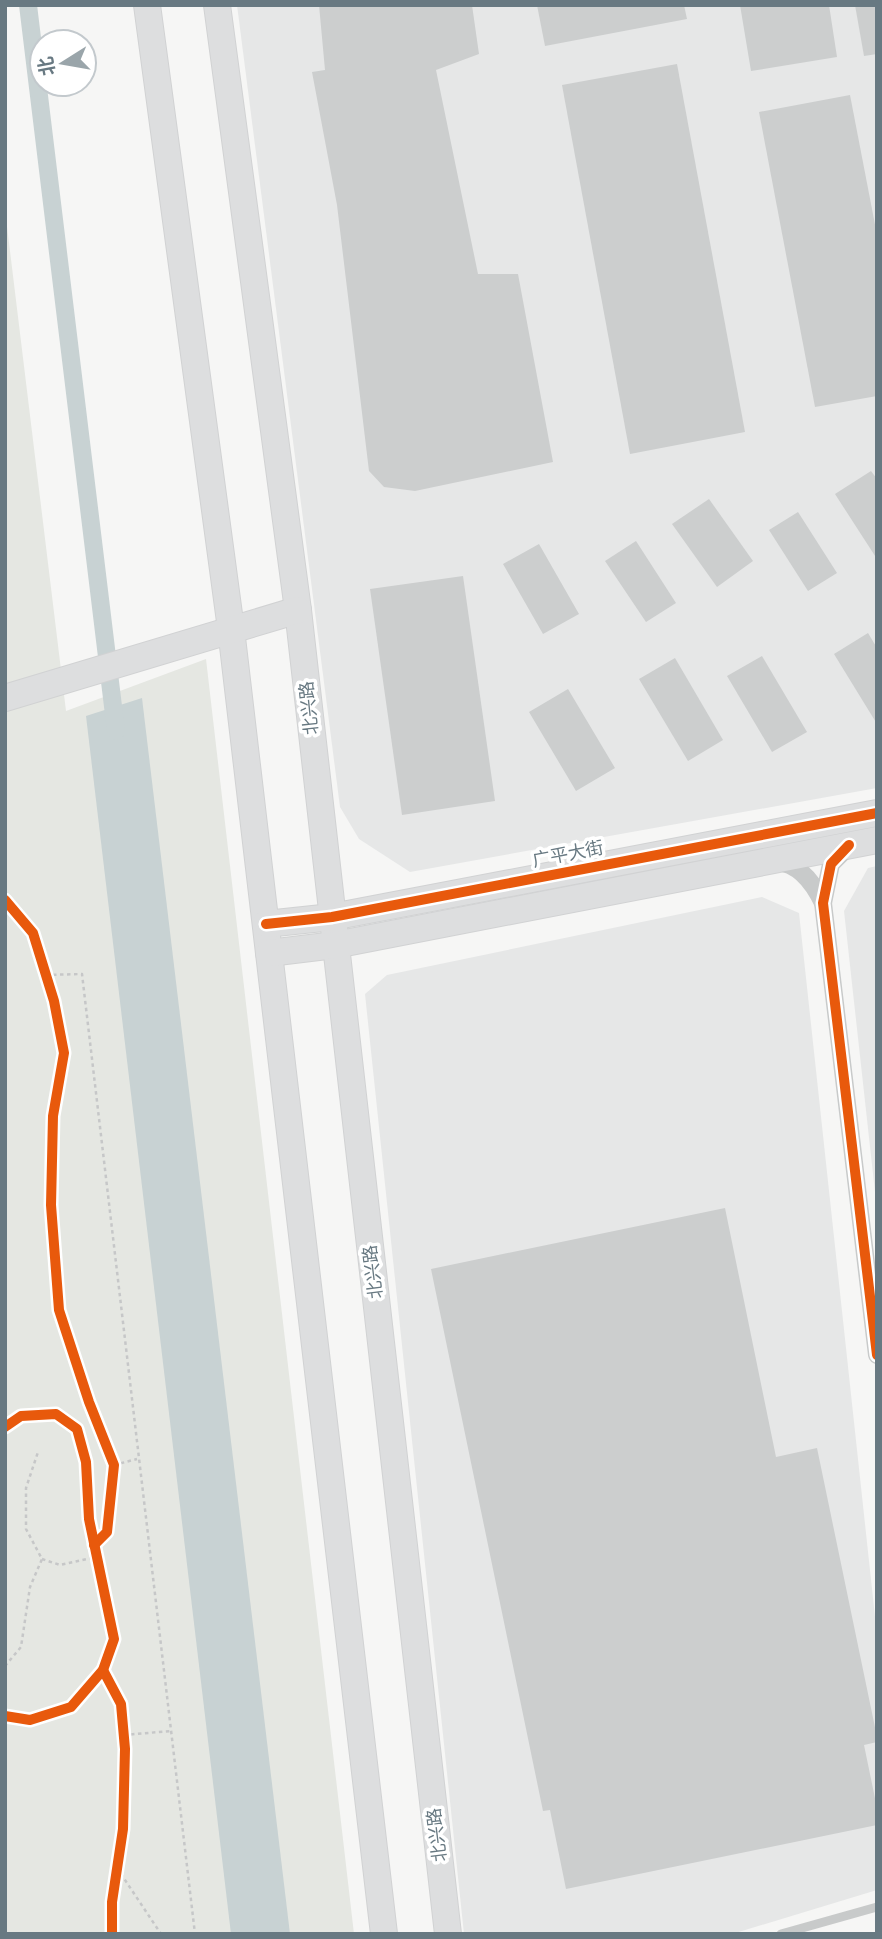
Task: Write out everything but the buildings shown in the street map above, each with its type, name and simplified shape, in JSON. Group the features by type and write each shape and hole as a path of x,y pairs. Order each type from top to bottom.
{"main road":[{"path":"147,5 231,629 384,1934"},
{"name":"北兴路","path":"217,5 298,610 448,1934"},
{"path":"5,698 298,610"},
{"name":"广平大街","path":"266,924 332,917 877,813"},
{"path":"270,953 335,945 877,840"}],"street":[{"path":"822,903 831,864 849,845"},
{"path":"768,861 783,862 800,872 814,884 822,903 877,1355"}],"lane":[{"path":"781,1934 877,1907"}],"path":[{"path":"45,974 82,974 195,1934"},
{"path":"38,1452 26,1488 26,1529 42,1559 60,1565 95,1551 98,1570"},
{"path":"113,1477 112,1460 138,1459"},
{"path":"5,1666 21,1647 30,1587 42,1559"},
{"path":"125,1749 123,1730 171,1731"},
{"path":"114,1891 119,1855"},
{"path":"117,1868 161,1934"}],"shaded area":[{"path":"237,5 877,5 877,788 410,872 359,839 340,807"},
{"path":"5,210 66,711 206,659 354,1934 5,1934"},
{"path":"142,698 290,1934 231,1934 86,716"},
{"path":"877,866 877,1210 844,911 868,868"},
{"path":"762,897 799,913 877,1635 877,1890 732,1934 464,1934 365,994 387,975"}],"waterway":[{"path":"28,5 116,731"}],"cycle path":[{"path":"266,924 332,917 877,813"},
{"path":"849,845 831,864 823,903 877,1355"},
{"path":"5,900 33,933 54,1001 64,1053 53,1116 51,1205 59,1310 89,1402 114,1465 107,1532 94,1545"},
{"path":"5,1427 21,1416 56,1414 77,1429 86,1462 89,1519 114,1639 103,1670 71,1707 30,1720 5,1716"},
{"path":"103,1670 121,1704 125,1749 123,1829 112,1902 112,1934"}]}
